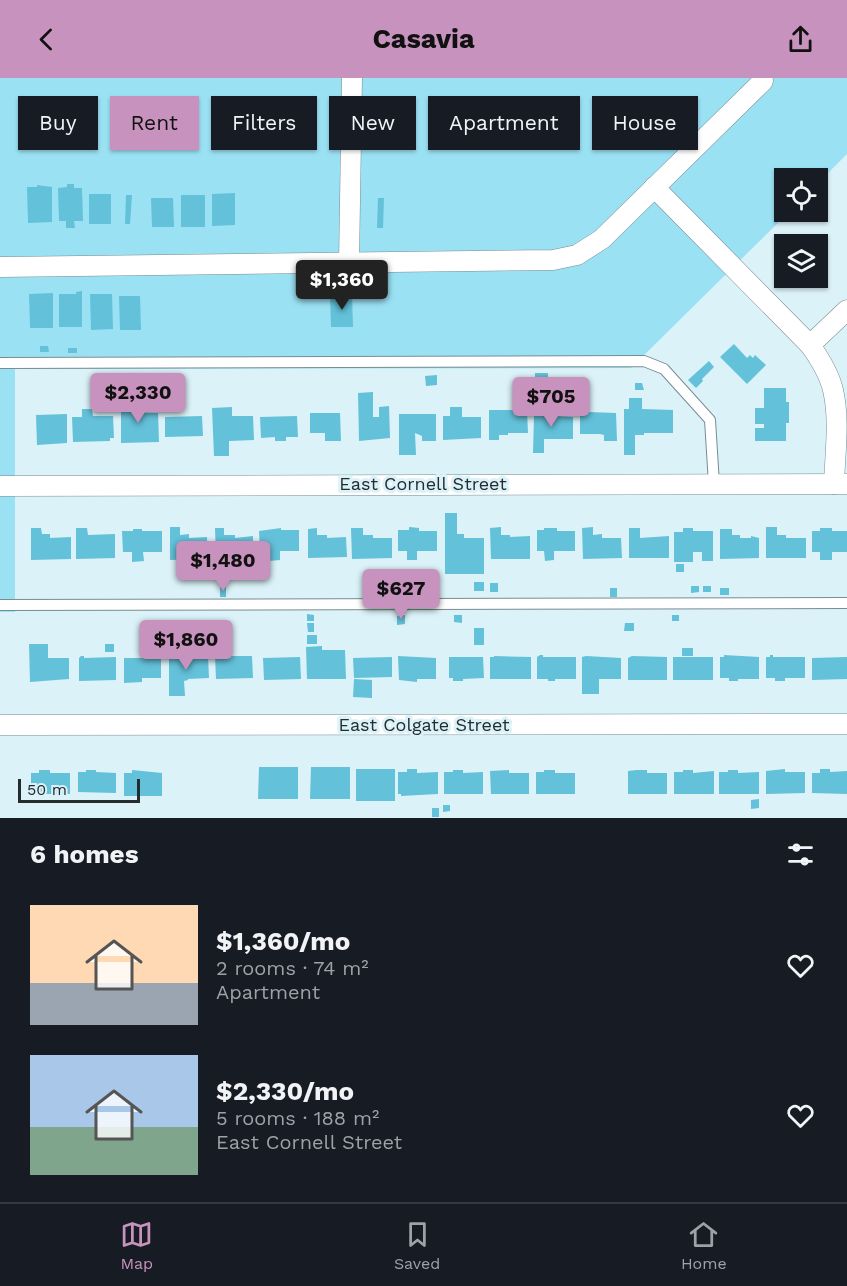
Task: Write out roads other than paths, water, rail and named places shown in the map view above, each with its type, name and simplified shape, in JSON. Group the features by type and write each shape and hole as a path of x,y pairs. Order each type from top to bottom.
{"street":[{"path":"349,263 352,78"},
{"path":"0,267 553,260 577,255 602,239 763,81"},
{"path":"654,187 810,345 823,363 833,390 841,484"},
{"path":"810,345 847,310"},
{"name":"East Cornell Street","path":"0,486 841,484"},
{"name":"East Colgate Street","path":"0,725 847,724"}],"lane":[{"path":"0,363 644,361 664,369 710,420 714,484"},
{"path":"0,605 847,603"}]}
